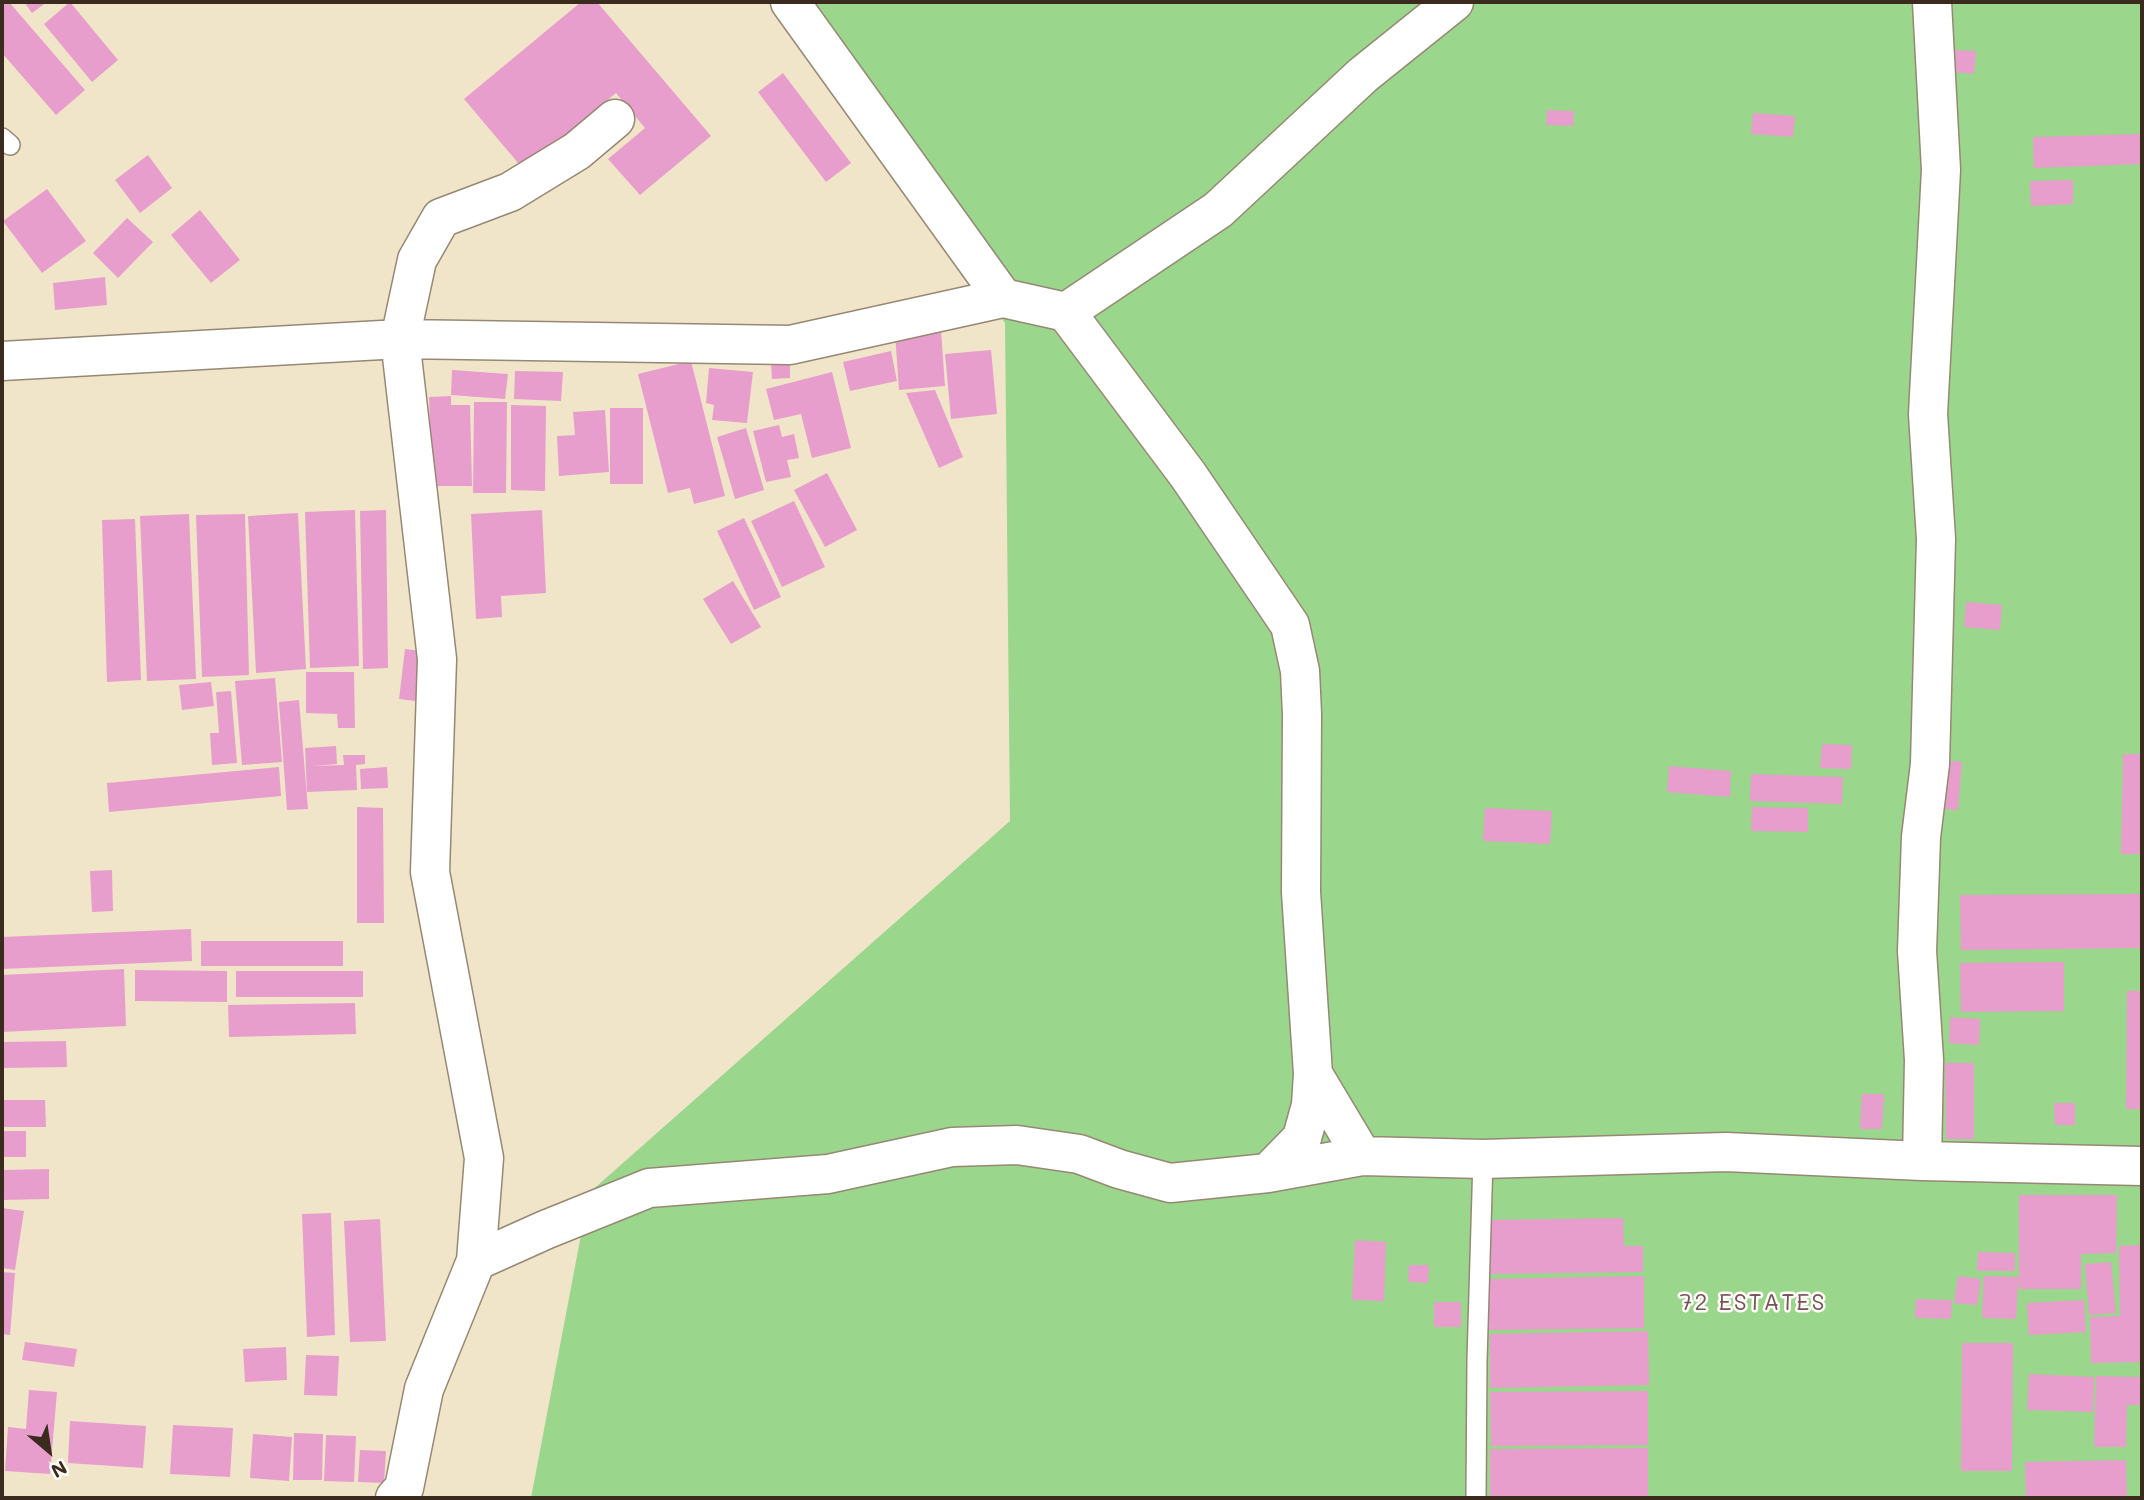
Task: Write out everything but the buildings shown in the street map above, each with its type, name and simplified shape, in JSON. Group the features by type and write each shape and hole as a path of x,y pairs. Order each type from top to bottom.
{"street":[{"path":"790,2 1003,298"},
{"path":"1066,312 1219,210 1363,75 1454,2"},
{"path":"1922,1161 1924,1060 1917,951 1921,837 1930,764 1937,539 1928,414 1941,170 1932,2"},
{"path":"394,1498 404,1488 424,1389 476,1261 484,1158 430,872 437,659 400,339 417,260 441,218 510,192 577,151 615,119"},
{"path":"2,361 400,339 790,345 1003,298 1066,312 1188,475 1290,625 1300,671 1302,703 1301,892 1313,1074 1311,1105 1302,1138 1268,1172"},
{"path":"1313,1074 1363,1156"},
{"path":"476,1261 649,1188 828,1174 952,1147 1017,1146 1079,1154 1119,1169 1170,1183 1268,1172 1363,1156 1483,1159 1726,1152 1922,1161 2142,1166"}],"lane":[{"path":"1476,1498 1483,1159"}],"green space":[{"path":"792,2 2142,2 2142,1498 531,1498 589,1193 1010,821 1005,323"}],"district":[{"name":"72 ESTATES","path":"1753,1303"}]}
